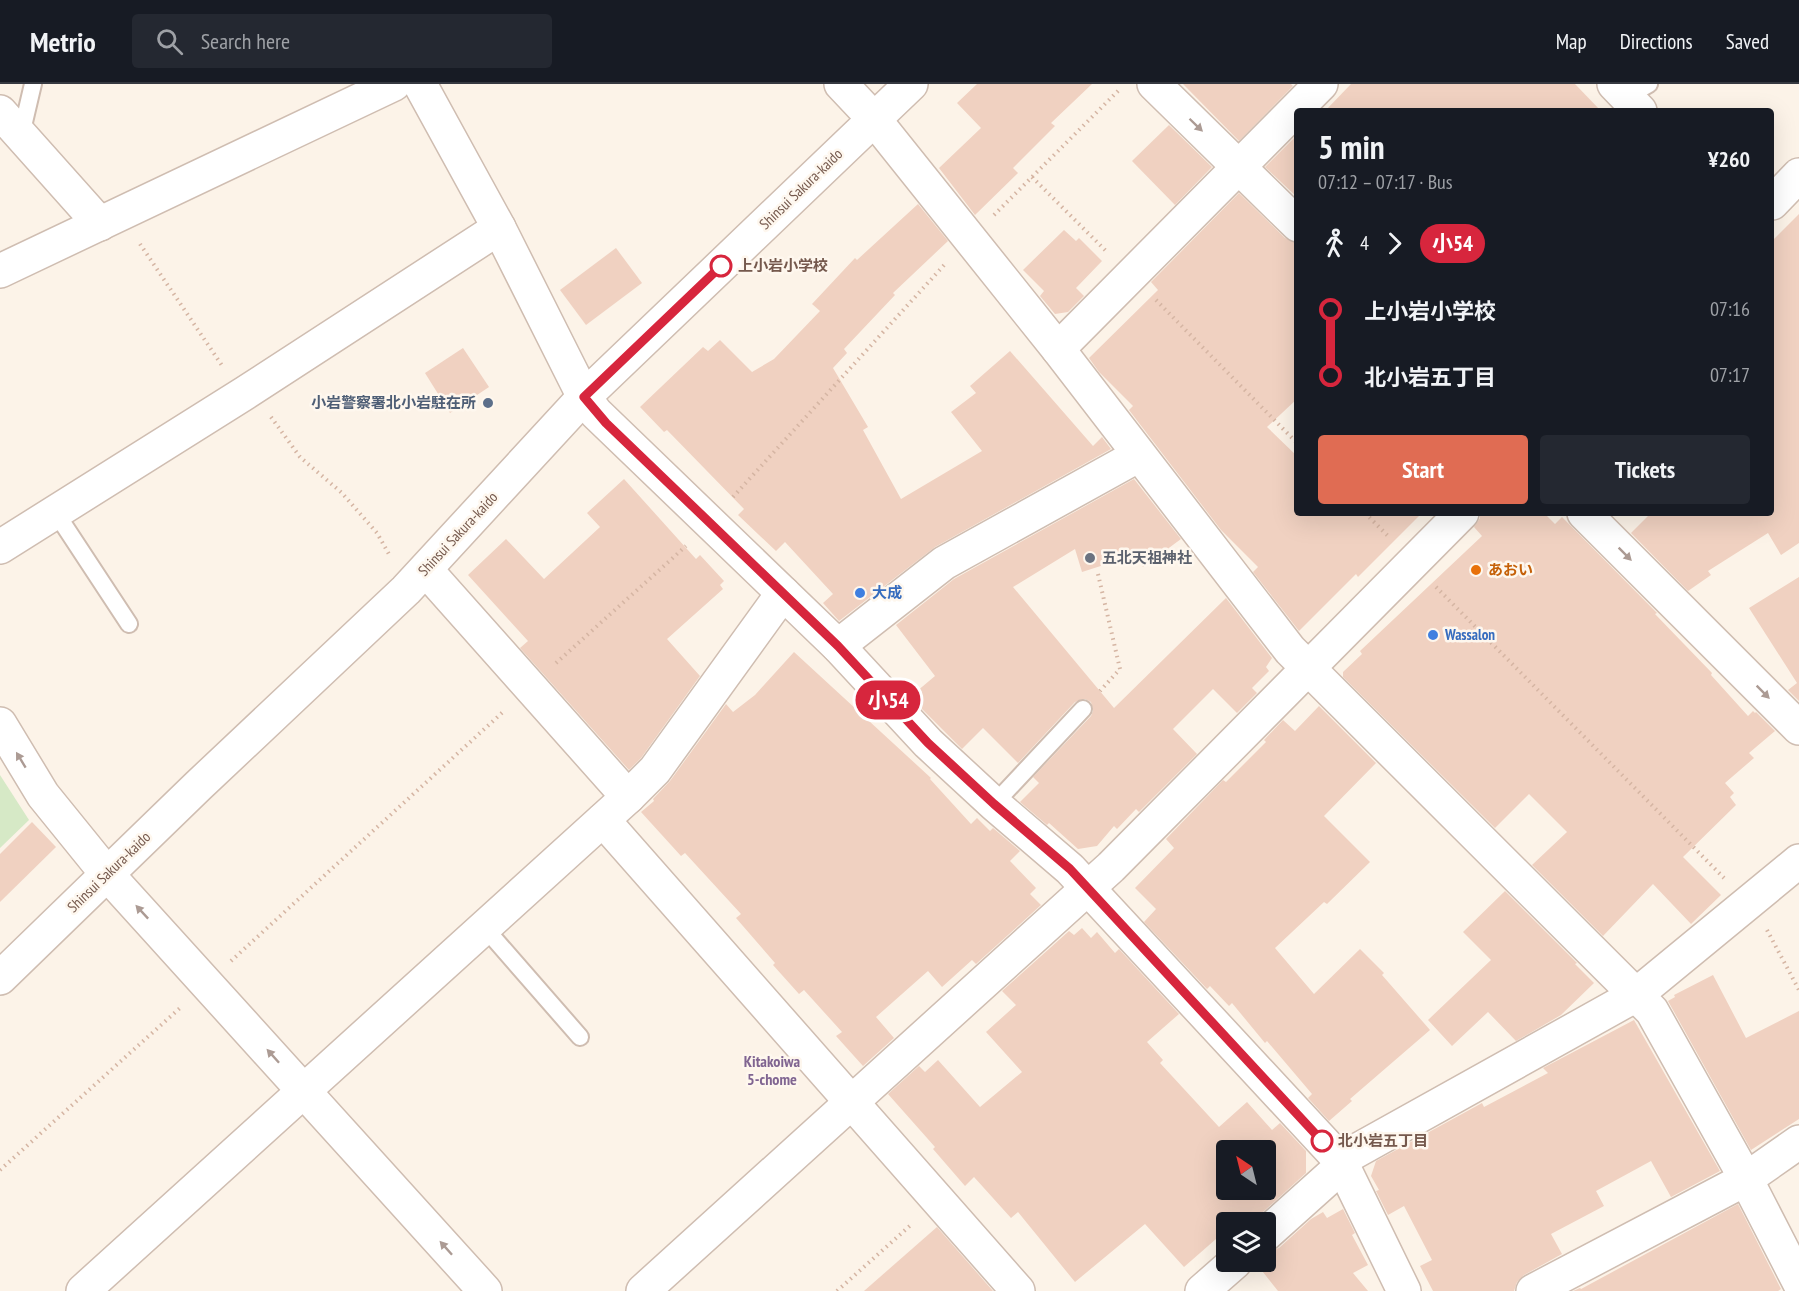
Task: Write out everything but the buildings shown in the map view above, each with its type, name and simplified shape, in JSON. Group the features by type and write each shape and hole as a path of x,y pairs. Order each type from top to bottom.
{"street":[{"path":"0,271 394,84"},
{"path":"420,84 499,228 584,397 606,423 838,646 928,743 994,804 1070,869 1341,1163 1404,1291"},
{"path":"841,84 874,119 1058,350 1290,650 1652,1011 1746,1179 1799,1282"},
{"name":"Shinsui Sakura-kaido","path":"0,978 426,570 584,397 911,84"},
{"path":"1154,84 1294,221"},
{"path":"1298,108 1321,84"},
{"path":"0,112 100,224"},
{"path":"1058,350 1294,112"},
{"path":"1774,201 1799,175"},
{"path":"0,547 499,228"},
{"path":"838,646 944,563 1139,455"},
{"path":"643,1291 1111,867 1459,516"},
{"path":"1587,516 1799,728"},
{"path":"426,570 628,797"},
{"path":"83,1291 628,797 655,770 783,593"},
{"path":"0,724 43,795 107,874 485,1291"},
{"path":"603,820 1018,1291"},
{"path":"1276,1224 1341,1163 1636,995 1799,861"},
{"path":"1533,1291 1746,1179 1799,1142"},
{"path":"1202,1291 1224,1272"}],"lane":[{"path":"21,135 33,84"},
{"path":"56,513 129,624"},
{"path":"994,804 1083,710"},
{"path":"484,927 580,1037"}],"path":[{"path":"0,1170 710,522 949,259 1125,84"},
{"path":"1032,177 1294,440"},
{"path":"1368,516 1414,562 1428,580 1760,916 1799,990"},
{"path":"1083,710 1120,669 1098,574"},
{"path":"837,1291 938,1200"}],"green space":[{"path":"0,775 29,820 0,848"}],"bus line":[{"name":"小54","path":"721,266 584,397 606,423 838,646 928,743 994,804 1070,869 1322,1141"}],"place":[{"name":"上小岩小学校","path":"721,266"},
{"name":"小岩警察署北小岩駐在所","path":"488,403"},
{"name":"五北天祖神社","path":"1090,558"},
{"name":"あおい","path":"1476,570"},
{"name":"大成","path":"860,593"},
{"name":"Wassalon","path":"1433,635"},
{"name":"北小岩五丁目","path":"1322,1141"}],"district":[{"name":"Kitakoiwa 5-chome","path":"772,1070"}]}
